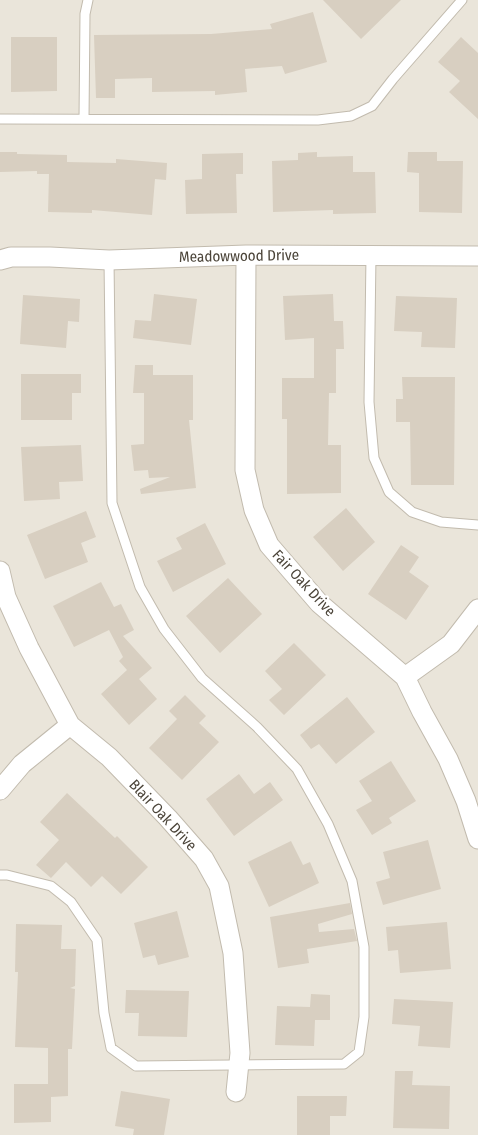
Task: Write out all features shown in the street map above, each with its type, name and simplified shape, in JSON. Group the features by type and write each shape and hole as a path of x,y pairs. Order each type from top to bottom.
{"street":[{"name":"Meadowwood Drive","path":"0,260 11,257 109,260 246,255 478,256"},
{"name":"Fair Oak Drive","path":"246,255 245,470 254,510 269,546 318,603 406,677 422,712 448,759 466,801 478,839"},
{"name":"Blair Oak Drive","path":"0,571 6,597 25,640 70,725 109,757 168,818 204,859 218,886 233,953 240,1053 236,1092"},
{"path":"406,677 451,644 478,609"},
{"path":"0,790 22,764 70,725"}],"lane":[{"path":"84,119 85,14 88,0"},
{"path":"0,119 318,120 351,116 372,106 462,0"},
{"path":"371,255 369,402 374,458 389,492 412,512 441,522 478,525"},
{"path":"0,875 51,886 71,902 97,940 104,1013 111,1048 136,1066 344,1064 359,1052 364,1017 364,947 352,881 328,824 297,769 257,727 202,678 164,629 140,586 112,503 109,260"}],"shaded area":[{"path":"0,0 478,0 478,1135 0,1135"}],"building":[{"path":"323,0 401,0 361,39"},
{"path":"313,12 327,62 285,74 282,66 245,69 247,92 215,95 215,91 152,92 152,78 115,79 115,98 96,98 94,35 211,34 272,29 270,24"},
{"path":"11,37 57,37 57,91 11,92"},
{"path":"461,37 478,53 478,119 449,92 460,81 438,62"},
{"path":"0,152 67,155 67,162 116,163 116,159 167,163 166,180 155,179 152,215 92,210 92,213 48,212 49,174 37,174 37,171 0,172"},
{"path":"317,152 317,157 353,156 353,172 375,172 376,213 333,214 333,210 273,212 272,161 298,160 298,153"},
{"path":"408,152 437,152 437,161 463,161 462,213 419,212 419,173 407,172"},
{"path":"243,153 243,174 236,174 237,213 186,214 185,180 202,179 202,154"},
{"path":"154,294 197,299 191,345 133,338 135,320 151,321"},
{"path":"333,294 334,321 343,321 344,349 336,349 336,393 329,393 328,445 341,445 341,493 287,494 287,419 282,419 282,378 314,378 314,338 285,340 283,296"},
{"path":"23,295 80,299 79,322 68,321 66,348 20,344"},
{"path":"396,296 457,298 455,348 421,347 422,332 394,331"},
{"path":"135,365 153,365 153,375 193,375 193,420 189,420 196,488 141,494 140,489 170,477 149,478 148,470 134,471 131,445 144,444 144,393 133,393"},
{"path":"21,374 81,374 81,393 72,393 72,420 21,420"},
{"path":"402,377 455,377 454,485 411,485 410,422 396,422 396,399 403,399"},
{"path":"81,445 83,481 59,482 60,499 24,501 21,447"},
{"path":"346,508 375,542 343,571 313,537"},
{"path":"86,511 96,537 81,543 88,562 45,579 27,535"},
{"path":"205,523 226,564 173,592 157,561 182,549 176,538"},
{"path":"401,545 419,557 409,572 429,586 406,620 368,594"},
{"path":"228,578 262,614 220,653 186,616"},
{"path":"101,582 114,607 121,604 134,630 123,636 152,668 139,679 157,699 129,725 101,694 127,670 119,661 123,657 109,630 74,647 53,606"},
{"path":"294,643 326,675 284,715 269,700 282,689 265,671"},
{"path":"185,695 206,716 199,723 219,742 182,780 149,748 177,719 169,711"},
{"path":"347,697 375,732 336,764 319,744 311,749 300,735"},
{"path":"391,761 416,801 389,818 392,823 372,835 356,810 372,801 359,781"},
{"path":"239,774 254,794 270,782 283,800 234,836 206,799"},
{"path":"67,793 115,838 117,836 148,867 121,894 102,876 91,887 66,862 51,878 36,865 59,840 40,822"},
{"path":"428,840 441,889 383,905 376,882 390,878 383,852"},
{"path":"291,841 303,865 310,862 319,883 269,907 248,862"},
{"path":"350,903 352,914 318,924 319,932 354,929 357,941 307,949 309,963 278,968 270,917"},
{"path":"177,911 189,957 158,965 155,955 143,958 134,923"},
{"path":"447,922 451,969 400,973 398,950 388,951 386,927"},
{"path":"16,924 62,925 61,949 76,949 75,986 70,988 75,989 72,1049 68,1049 68,1096 51,1097 51,1122 14,1123 14,1084 48,1084 48,1048 15,1047 18,972 15,972"},
{"path":"126,990 189,991 187,1037 138,1036 139,1013 125,1013"},
{"path":"311,994 330,995 330,1020 315,1020 314,1046 275,1045 277,1006 310,1007"},
{"path":"394,999 453,1002 450,1048 418,1046 420,1026 392,1024"},
{"path":"395,1071 413,1071 412,1085 450,1086 449,1129 393,1128"},
{"path":"121,1091 170,1099 164,1135 133,1135 134,1129 115,1126"},
{"path":"297,1096 347,1096 346,1116 330,1116 330,1135 297,1135"}]}
